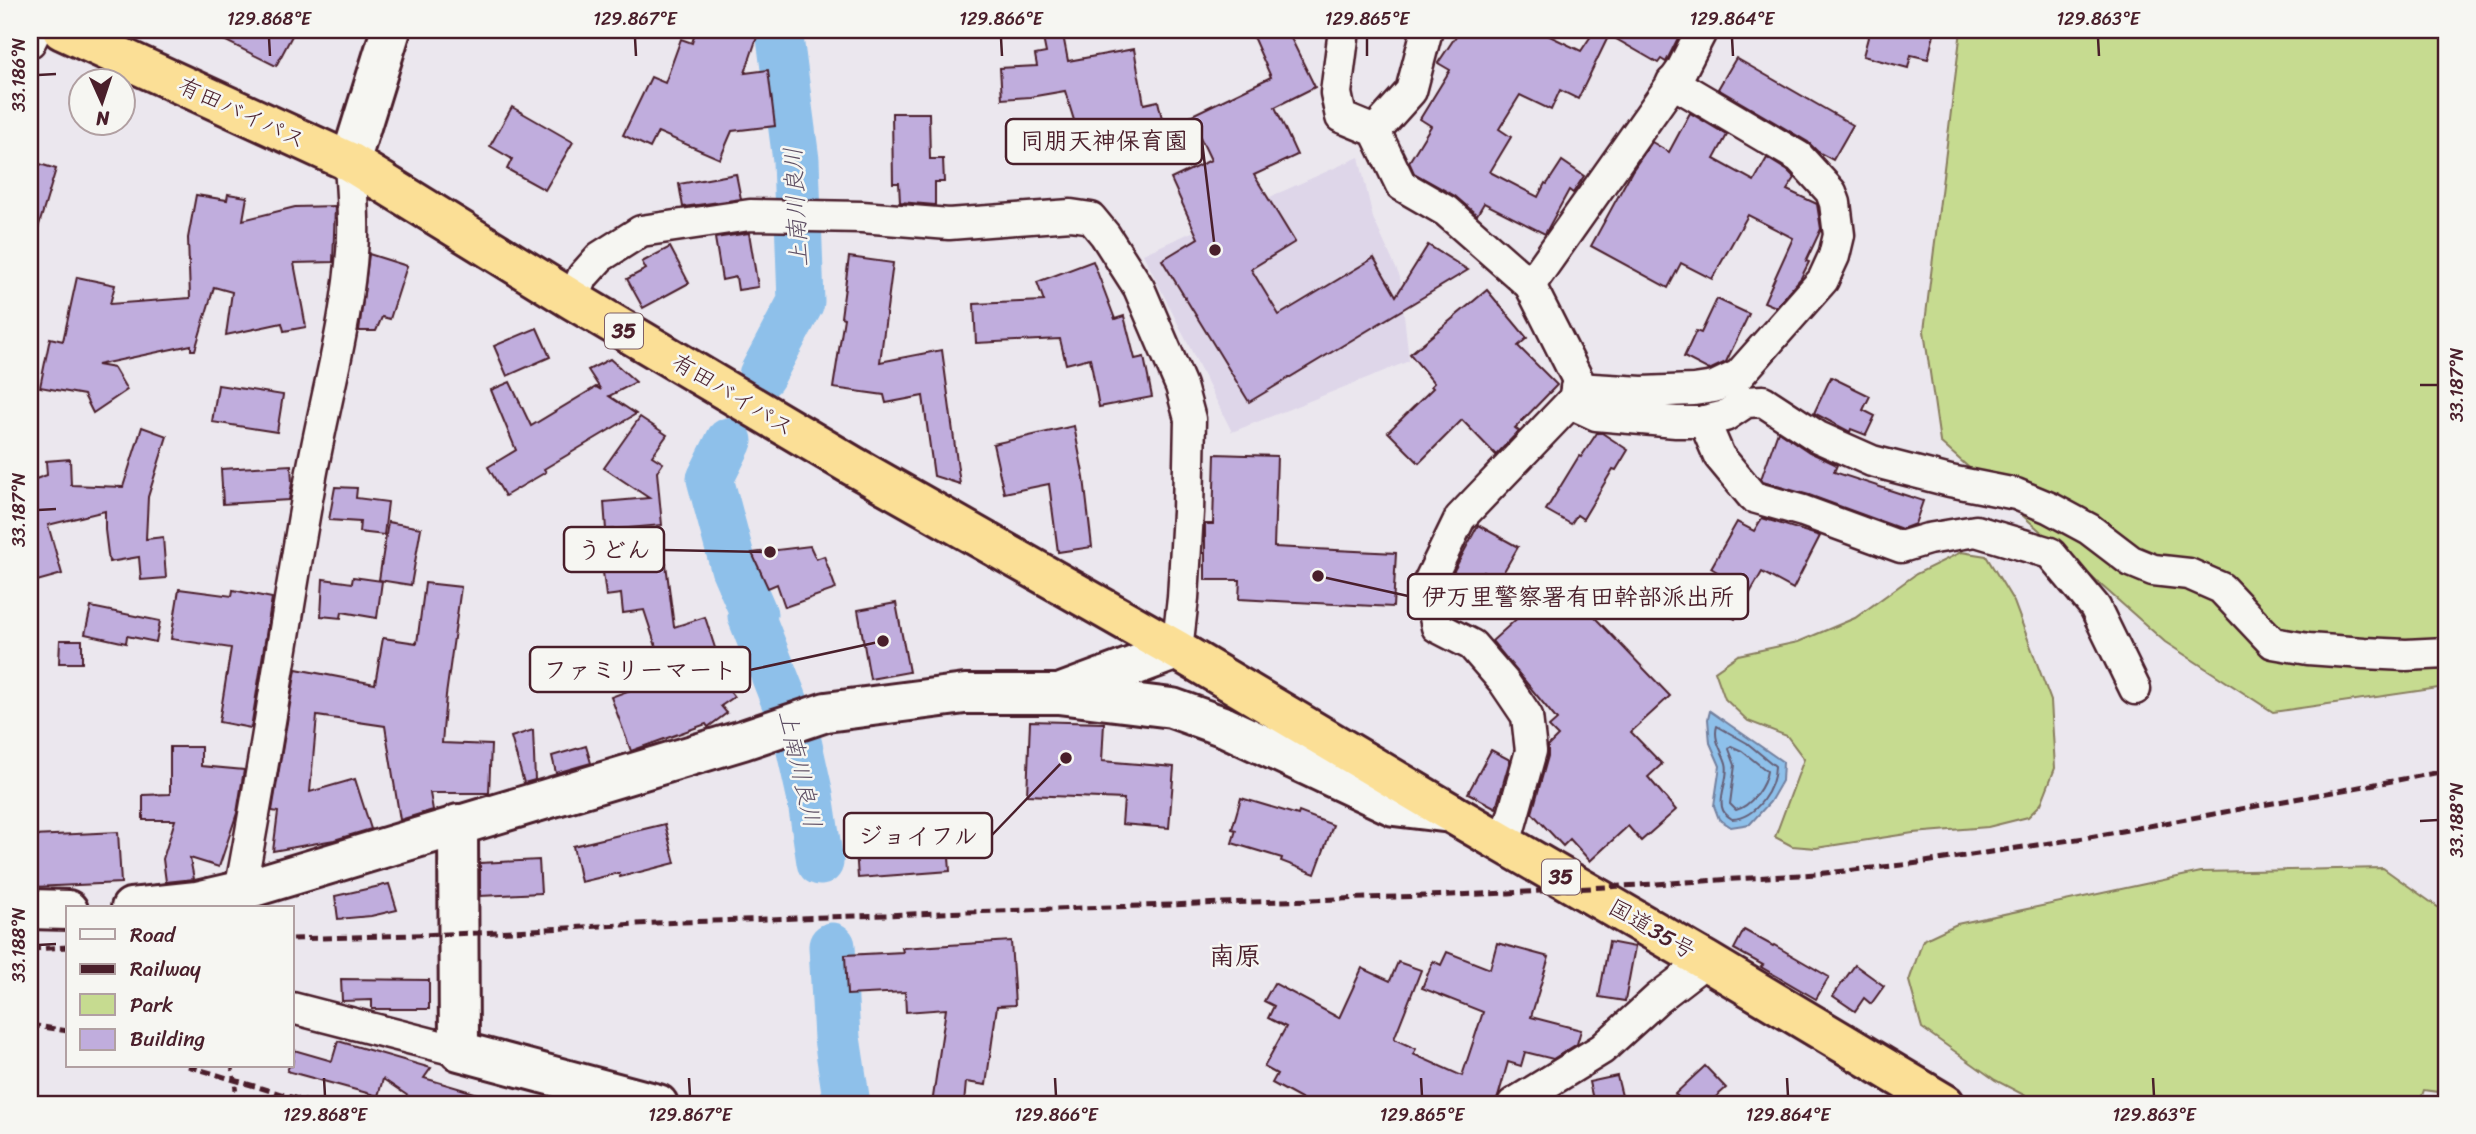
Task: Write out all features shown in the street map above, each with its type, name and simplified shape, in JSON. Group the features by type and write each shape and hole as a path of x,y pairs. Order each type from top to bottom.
{"highway":[{"name":"有田バイパス","path":"62,30 349,162 573,300 853,466 1177,650"},
{"name":"国道35号","path":"1177,650 1945,1104"}],"street":[{"path":"30,42 36,30"},
{"path":"240,891 264,772 275,688 311,473 348,292 353,235 349,162 391,30"},
{"path":"1344,30 1336,93 1341,117 1375,131 1401,185 1446,211 1530,285 1578,380 1573,396 1460,517 1428,584 1437,627 1472,645 1504,682 1527,716 1531,751 1505,844"},
{"path":"1375,131 1411,91 1427,30"},
{"path":"1530,285 1672,82 1702,30"},
{"path":"1573,396 1714,387 1726,382 1739,375 1823,280 1834,256 1839,235 1831,192 1799,158 1672,82"},
{"path":"573,300 583,275 600,257 641,231 750,215 862,217 949,224 1071,215 1091,218 1139,288 1181,386 1190,419 1183,598 1177,650 1058,694"},
{"path":"1573,396 1595,415 1676,422 1704,421 1726,416 1746,402 1763,401 1818,437 1872,461 2016,494 2089,529 2131,561 2153,570 2189,574 2221,588 2273,643 2308,649 2364,653 2446,653"},
{"path":"1704,421 1720,456 1753,497 1803,511 1901,547 1928,539 1976,531 2050,553 2095,607 2135,689"},
{"path":"150,906 197,901 240,891 743,740 827,712 965,694 1058,694 1172,708 1225,727 1394,806 1451,813"},
{"path":"458,824 459,1051"},
{"path":"30,909 66,910"},
{"path":"1513,1104 1602,1049 1658,998 1706,961"},
{"path":"294,1009 658,1104"}],"path":[{"path":"232,1068 238,1104"}],"shaded area":[{"path":"1359,157 1373,218 1400,277 1409,361 1232,432 1143,254"}],"green space":[{"path":"1961,30 2446,30 2446,687 2273,712 2165,642 1940,442 1924,331"},
{"path":"1961,552 1986,556 2014,602 2051,701 2055,768 2041,804 2028,817 1988,827 1913,833 1816,848 1792,846 1775,837 1804,759 1787,736 1748,721 1725,699 1715,671 1738,655 1798,642 1855,618 1916,574"},
{"path":"2383,868 2446,913 2446,1093 2424,1090 2419,1104 2041,1104 1995,1080 1922,1028 1909,981 1923,940 1957,924 2201,872"}],"water":[{"path":"1710,711 1783,762 1782,781 1770,802 1750,824 1731,827 1719,819 1714,806 1720,766 1710,743"}],"building":[{"path":"204,30 295,30 276,66"},
{"path":"696,30 736,30 757,37 745,73 768,70 775,126 732,131 720,159 658,132 650,148 623,135 651,77 665,83 681,39 692,43"},
{"path":"1062,30 1068,61 1134,49 1144,104 1158,101 1164,127 1125,135 1123,126 1080,140 1065,91 1002,99 1000,68 1037,66 1035,55 1046,53 1042,33"},
{"path":"1250,30 1287,30 1315,87 1275,107 1297,155 1254,175 1295,242 1251,269 1279,315 1374,258 1396,296 1428,245 1468,270 1249,402 1162,260 1198,238 1171,179 1211,160 1190,116 1271,77"},
{"path":"1460,30 1537,30 1581,51 1595,30 1682,30 1666,62 1661,59 1658,63 1609,35 1578,99 1560,90 1551,110 1520,95 1499,129 1511,137 1490,172 1538,197 1562,161 1584,176 1573,193 1569,190 1545,234 1484,203 1477,215 1455,196 1414,173 1409,162 1431,126 1420,119 1450,70 1438,63"},
{"path":"1870,30 1935,30 1928,59 1911,55 1908,68 1863,56"},
{"path":"1736,58 1853,125 1833,160 1818,152 1808,142 1718,89"},
{"path":"512,107 573,142 545,190 507,169 512,159 490,146"},
{"path":"892,113 929,113 930,159 943,159 944,182 935,182 935,205 900,202 899,183 893,183"},
{"path":"1690,113 1727,135 1714,159 1754,181 1767,158 1795,178 1787,190 1817,204 1821,229 1806,261 1809,262 1801,278 1776,307 1764,302 1793,238 1748,215 1712,279 1681,263 1668,288 1591,246 1632,171 1652,142 1669,152"},
{"path":"30,161 56,169 35,238 30,237"},
{"path":"736,174 741,199 683,207 679,184"},
{"path":"228,194 247,197 243,220 295,207 335,206 333,262 294,263 306,327 284,331 282,323 226,335 232,292 214,287 195,350 191,350 191,345 97,365 114,368 127,390 93,413 84,395 40,387 50,338 63,341 77,277 115,285 110,304 190,298 188,238 196,195 227,200"},
{"path":"749,233 758,287 738,290 736,277 722,280 715,238"},
{"path":"670,247 689,283 643,308 627,279 646,269 642,262"},
{"path":"369,254 407,266 390,319 382,317 376,331 359,331"},
{"path":"849,257 893,263 880,362 942,350 960,484 934,476 923,396 886,403 884,395 833,388 844,318 841,317"},
{"path":"1093,261 1115,319 1124,316 1135,359 1144,357 1152,397 1099,407 1090,358 1066,364 1060,339 976,343 974,304 1044,301 1037,282"},
{"path":"1487,290 1527,338 1518,346 1557,385 1515,428 1519,431 1496,455 1462,420 1419,463 1388,432 1433,388 1431,386 1434,383 1410,354"},
{"path":"1717,299 1749,314 1726,362 1709,370 1684,357 1696,331 1701,333"},
{"path":"537,328 550,357 507,376 494,346"},
{"path":"610,359 636,382 609,396 636,414 544,469 546,472 505,496 488,467 516,450 491,390 510,382 531,426 596,387 601,390 588,370"},
{"path":"1831,377 1870,396 1863,410 1875,416 1866,435 1851,429 1850,432 1814,413"},
{"path":"218,385 283,395 277,432 212,422"},
{"path":"640,417 667,435 652,456 663,463 657,472 662,525 606,530 604,502 649,498 604,468"},
{"path":"1074,426 1084,478 1092,547 1058,552 1049,484 1004,493 993,444"},
{"path":"142,427 167,436 148,497 146,539 163,537 166,578 141,580 139,557 109,562 105,511 48,525 62,574 30,583 30,481 47,475 46,461 70,459 71,485 123,487"},
{"path":"1778,431 1809,452 1837,465 1834,472 1923,501 1915,524 1902,529 1809,495 1763,482 1761,479"},
{"path":"1597,433 1602,433 1628,450 1616,470 1613,469 1583,519 1577,515 1571,524 1546,510 1579,456 1581,457"},
{"path":"1215,454 1277,456 1274,547 1396,553 1393,607 1239,599 1240,580 1205,580 1205,524 1213,524"},
{"path":"291,465 289,500 223,504 221,469"},
{"path":"335,487 357,488 356,498 388,502 384,535 359,532 360,522 329,520"},
{"path":"1762,518 1820,536 1793,589 1762,572 1735,619 1704,601 1719,573 1711,568 1737,522 1754,531"},
{"path":"388,522 421,528 411,585 379,580"},
{"path":"1478,525 1518,547 1499,580 1484,572 1473,593 1449,580"},
{"path":"810,546 816,559 824,556 836,589 785,607 777,584 768,588 752,553"},
{"path":"666,564 674,627 705,617 716,651 703,655 734,697 721,706 727,713 708,727 706,724 631,751 611,697 666,677 644,610 623,613 621,594 606,596 603,572"},
{"path":"353,577 382,581 377,618 342,612 341,618 321,616 323,579 352,583"},
{"path":"1556,577 1670,696 1631,732 1662,764 1648,777 1676,810 1641,841 1628,826 1590,861 1570,839 1563,846 1532,813 1548,756 1548,746 1558,736 1549,727 1557,720 1492,641 1523,613 1520,610"},
{"path":"425,583 461,587 442,743 491,745 489,793 430,793 433,810 400,820 385,726 317,716 310,792 355,779 371,829 334,840 273,851 278,812 272,811 296,669 375,684 383,638 417,643"},
{"path":"179,589 232,596 233,590 272,598 251,728 219,722 231,648 171,639"},
{"path":"896,603 909,672 870,679 858,610"},
{"path":"91,607 160,621 156,642 127,636 126,643 85,634"},
{"path":"60,640 82,640 82,663 59,663"},
{"path":"1030,721 1104,723 1102,761 1174,767 1169,828 1122,824 1124,799 1027,795"},
{"path":"533,730 535,780 524,783 511,737"},
{"path":"586,746 591,763 556,773 552,756"},
{"path":"170,747 201,747 201,766 244,770 237,813 219,867 190,858 194,879 166,882 163,859 175,820 143,820 143,795 170,794"},
{"path":"1491,750 1510,760 1496,808 1468,793"},
{"path":"1241,798 1298,815 1299,812 1333,825 1315,874 1281,861 1282,858 1232,843 1236,830 1232,829"},
{"path":"665,824 675,863 620,877 619,873 581,882 573,846"},
{"path":"947,829 950,871 858,878 855,835"},
{"path":"118,832 121,883 34,887 33,836"},
{"path":"539,860 541,893 480,896 480,863"},
{"path":"389,884 397,910 338,919 335,896"},
{"path":"1744,930 1829,977 1816,999 1734,949"},
{"path":"1011,941 1015,1005 997,1006 986,1085 966,1082 964,1104 932,1104 946,1009 906,1012 905,992 847,995 845,955 903,952 902,948"},
{"path":"1609,942 1635,947 1625,1001 1599,997"},
{"path":"1497,943 1549,957 1531,1017 1581,1030 1577,1044 1553,1059 1525,1052 1521,1066 1508,1062 1496,1104 1310,1104 1272,1083 1277,1074 1264,1067 1286,1027 1268,1018 1274,1006 1264,1001 1274,983 1339,1018 1362,968 1390,981 1398,962 1421,970 1394,1039 1416,1049 1413,1054 1462,1076 1483,1012 1422,988 1433,961 1441,965 1447,952 1490,969"},
{"path":"1855,965 1884,986 1871,1004 1864,998 1855,1011 1833,996"},
{"path":"341,979 429,980 429,1009 372,1009 372,1000 342,1001"},
{"path":"338,1041 431,1068 424,1078 495,1099 495,1104 420,1104 383,1079 378,1096 287,1071 288,1068 294,1068 294,1050 332,1061"},
{"path":"1705,1066 1726,1088 1708,1104 1685,1104 1675,1094"},
{"path":"1617,1076 1624,1104 1594,1104 1589,1082"}],"waterway":[{"name":"上南川良川","path":"762,375 801,302 796,160 779,30"},
{"name":"上南川良川","path":"729,441 710,479 734,568 754,614 751,616 795,728 810,795 820,862"},
{"name":"上南川良川","path":"832,946 837,1038 847,1104"}],"railway":[{"path":"294,939 477,933 656,923 1509,893 1816,874 1911,864 2084,838 2446,771"},
{"path":"30,949 66,947"},
{"path":"30,1025 66,1031"},
{"path":"195,1068 314,1104"}],"place":[{"name":"同朋天神保育園","path":"1215,250"},
{"name":"うどん","path":"770,552"},
{"name":"伊万里警察署有田幹部派出所","path":"1318,576"},
{"name":"ファミリーマート","path":"883,641"},
{"name":"ジョイフル","path":"1066,758"}],"district":[{"name":"南原","path":"1235,956"}]}
